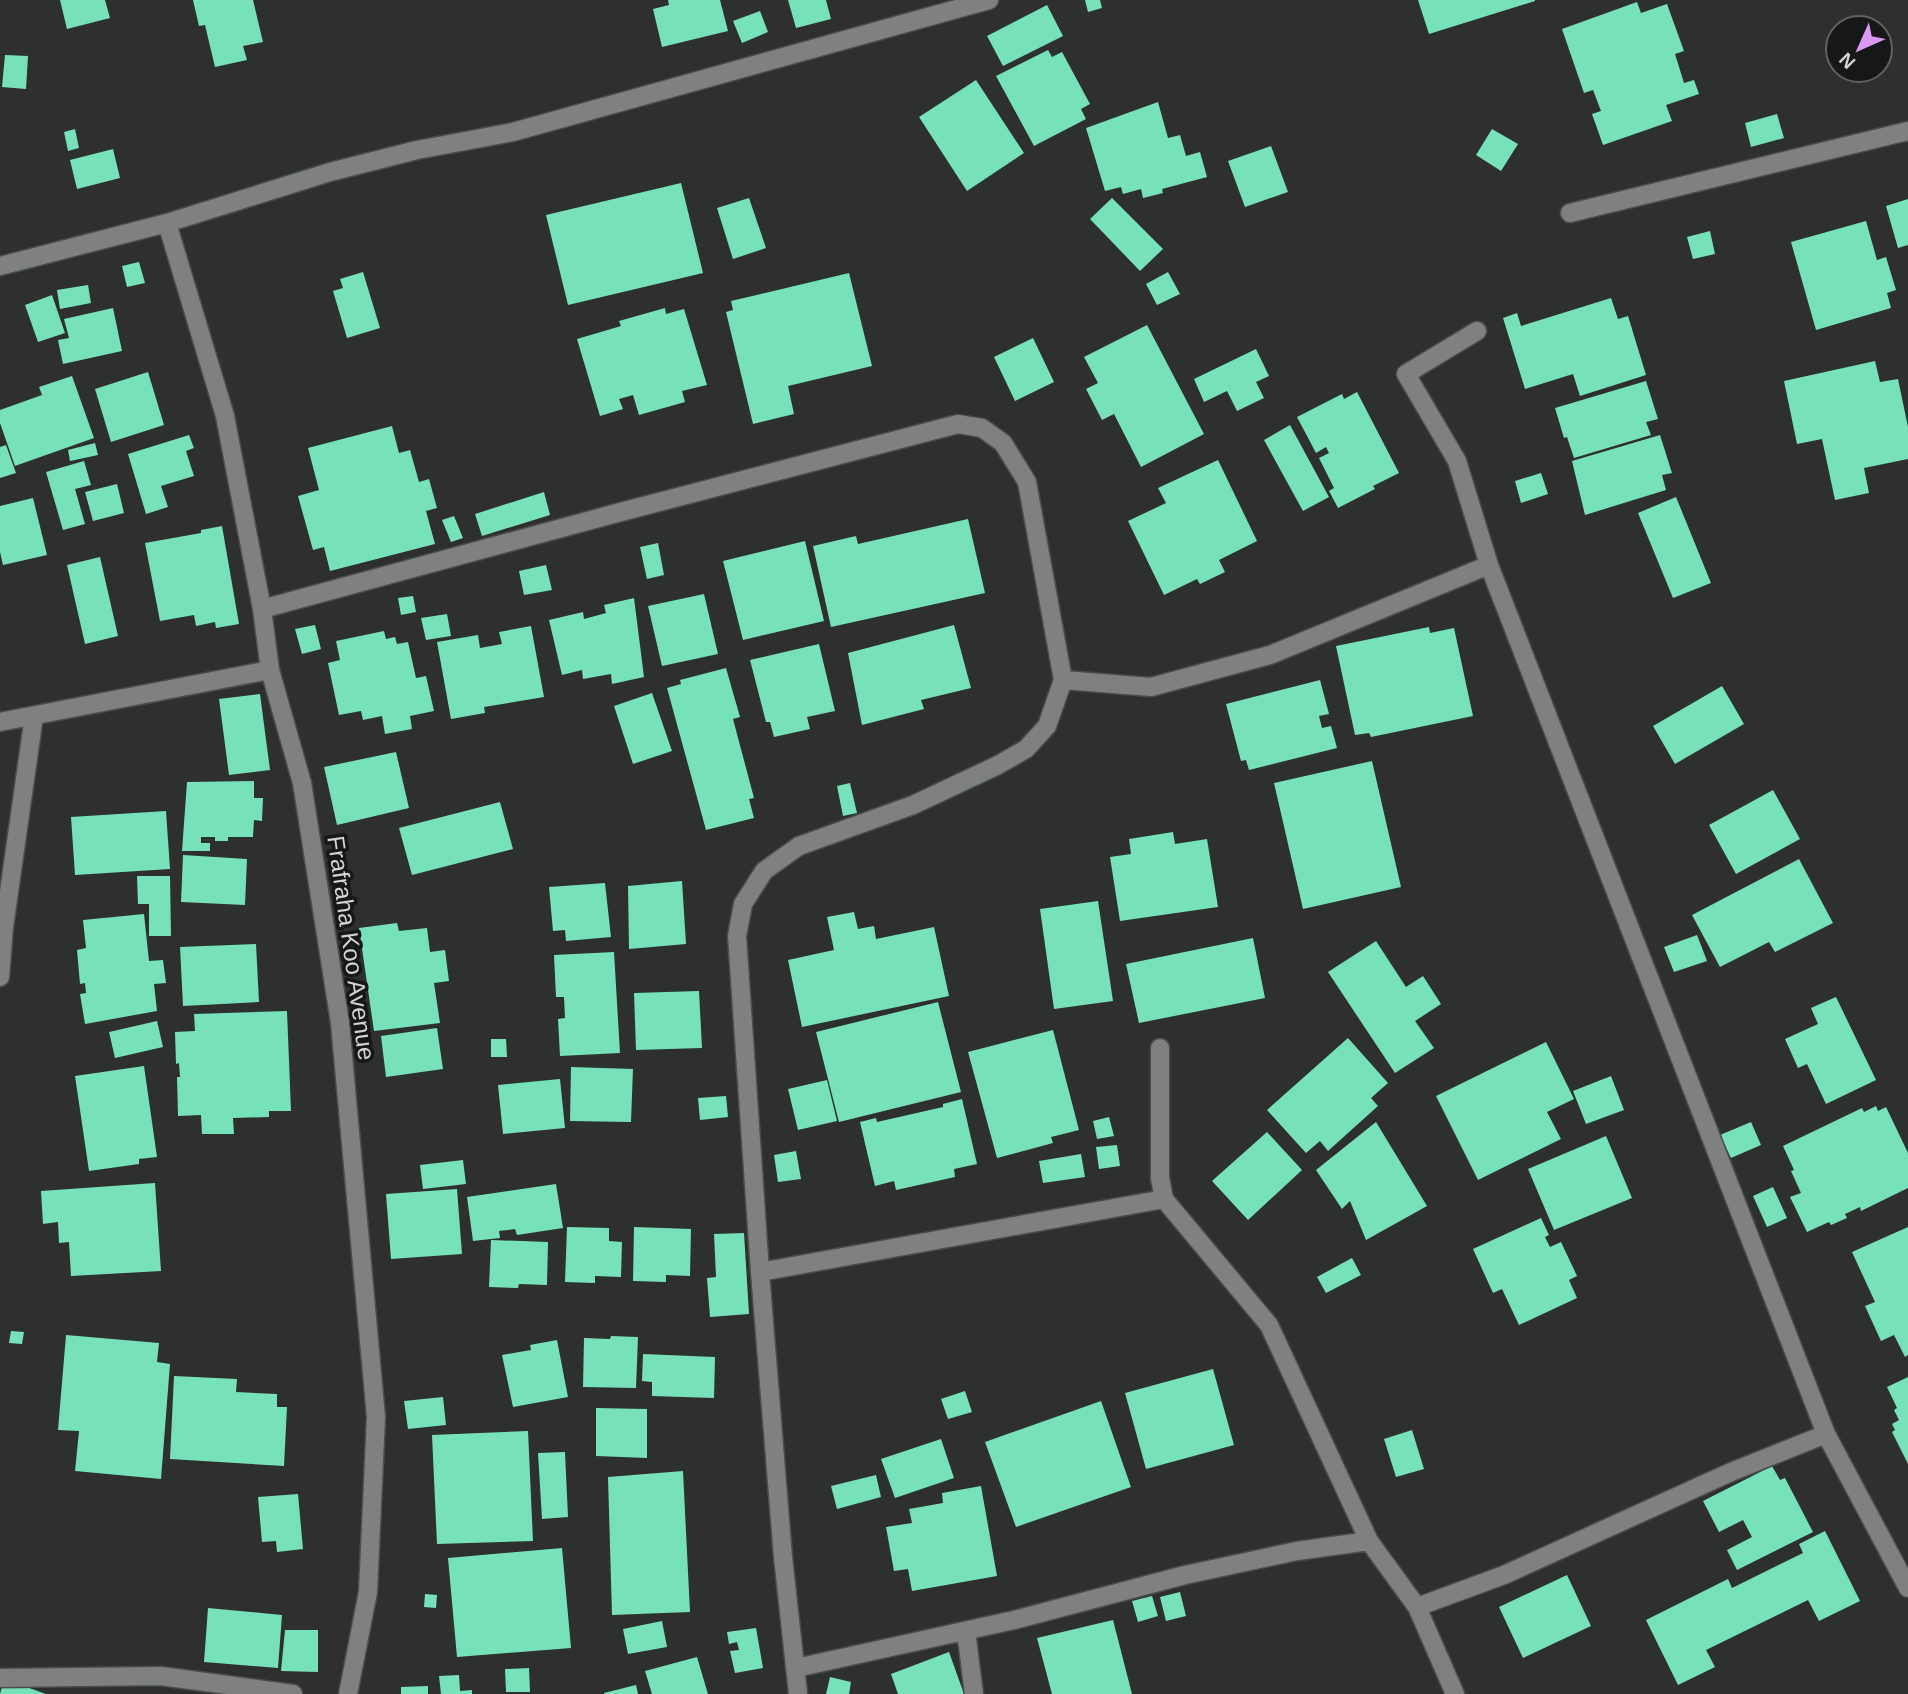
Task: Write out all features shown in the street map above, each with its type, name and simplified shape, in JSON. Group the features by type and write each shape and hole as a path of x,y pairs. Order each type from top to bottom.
{"street":[{"path":"0,266 167,223 330,172 416,150 513,132 989,0"},
{"path":"1570,213 1908,131"},
{"name":"Frafraha Koo Avenue","path":"167,223 225,416 262,609 270,670 302,783 340,1023 376,1418 368,1592 348,1694"},
{"path":"1477,331 1406,374 1457,461 1489,565 1826,1434 1908,1588"},
{"path":"262,609 958,424 982,428 1003,443 1027,482 1063,680 1047,726 1026,749 998,765 913,805 799,846 764,871 743,904 737,936 760,1272 783,1558 798,1694"},
{"path":"1063,680 1151,687 1270,655 1489,565"},
{"path":"0,722 270,670"},
{"path":"0,977 4,927 34,716"},
{"path":"1160,1048 1160,1178 1164,1199 1269,1325 1369,1541 1417,1607 1455,1694"},
{"path":"760,1272 1164,1199"},
{"path":"1417,1607 1504,1575 1731,1472 1826,1434"},
{"path":"796,1668 966,1630 1185,1575 1297,1551 1369,1541"},
{"path":"966,1630 974,1694"},
{"path":"0,1678 161,1676 293,1694"}],"building":[{"path":"60,0 105,0 110,18 67,29"},
{"path":"193,0 253,0 263,42 243,46 247,60 215,67 205,25 199,26"},
{"path":"668,0 720,0 728,31 662,47 653,9 669,5"},
{"path":"788,0 826,0 831,19 796,28"},
{"path":"1085,0 1100,0 1102,8 1088,12"},
{"path":"1418,0 1535,0 1535,1 1429,34"},
{"path":"1637,2 1641,13 1667,4 1684,51 1675,54 1684,83 1694,80 1699,94 1666,105 1672,121 1603,145 1592,114 1601,111 1593,90 1584,93 1562,29"},
{"path":"1047,5 1063,36 1003,66 987,36"},
{"path":"760,11 768,32 742,43 733,21"},
{"path":"1048,50 1052,57 1062,52 1090,104 1081,109 1086,119 1034,146 996,76"},
{"path":"5,55 28,56 26,89 2,87"},
{"path":"976,80 1024,153 967,191 919,117"},
{"path":"1158,102 1168,138 1180,135 1186,156 1200,152 1207,177 1162,189 1163,193 1143,198 1141,189 1123,194 1121,187 1105,191 1086,128"},
{"path":"1777,114 1784,138 1751,147 1745,123"},
{"path":"75,129 79,148 68,151 64,132"},
{"path":"1492,129 1518,144 1501,171 1476,155"},
{"path":"1271,146 1288,192 1245,207 1228,161"},
{"path":"113,149 120,178 77,189 70,160"},
{"path":"681,183 703,273 568,305 546,215"},
{"path":"749,198 766,248 733,259 717,208"},
{"path":"1112,198 1163,249 1140,271 1090,219"},
{"path":"1908,199 1908,245 1898,248 1886,206"},
{"path":"1866,221 1877,260 1886,257 1896,290 1887,293 1891,308 1816,330 1791,242"},
{"path":"1710,231 1715,254 1693,259 1687,237"},
{"path":"139,262 145,283 127,287 122,266"},
{"path":"363,272 380,328 347,338 333,291 343,288 340,279"},
{"path":"1168,272 1180,294 1157,305 1146,284"},
{"path":"849,273 872,366 788,386 794,414 753,424 726,312 733,310 731,301"},
{"path":"88,285 91,303 60,309 57,290"},
{"path":"52,295 65,333 38,342 25,305"},
{"path":"1611,298 1618,319 1628,316 1646,375 1580,396 1573,374 1525,389 1503,318 1517,313 1521,326"},
{"path":"113,308 122,351 63,364 58,340 69,338 64,319"},
{"path":"665,308 666,314 684,309 707,385 682,391 685,402 639,415 633,395 619,399 623,409 600,416 577,339 621,326 619,321"},
{"path":"1147,325 1204,434 1141,467 1114,414 1102,420 1086,389 1098,383 1084,357"},
{"path":"1033,338 1054,382 1015,401 994,357"},
{"path":"1256,349 1269,376 1256,382 1264,398 1237,411 1227,391 1204,402 1194,379"},
{"path":"1875,361 1880,382 1898,379 1908,427 1908,459 1864,468 1869,493 1835,500 1822,439 1797,444 1784,381"},
{"path":"148,372 164,425 111,442 95,389"},
{"path":"72,376 94,438 15,466 0,423 0,410 42,395 39,387"},
{"path":"1646,381 1658,419 1646,422 1651,435 1574,458 1567,437 1564,438 1555,408"},
{"path":"1357,392 1399,473 1338,508 1329,491 1334,488 1319,458 1329,453 1326,447 1316,453 1297,417 1342,394 1344,399"},
{"path":"1290,425 1329,497 1303,511 1264,440"},
{"path":"392,426 399,453 410,450 419,482 429,479 437,508 426,511 435,544 330,571 324,547 313,550 298,496 319,490 308,448"},
{"path":"189,435 194,448 186,451 194,476 161,486 168,507 146,514 128,454"},
{"path":"1660,435 1672,473 1662,475 1666,490 1585,515 1572,461"},
{"path":"95,443 98,455 70,461 68,450"},
{"path":"6,445 16,473 0,478 0,447"},
{"path":"1218,460 1257,541 1219,560 1225,572 1200,584 1197,579 1164,595 1128,521 1166,503 1158,488"},
{"path":"84,461 91,485 75,489 85,524 63,530 46,472"},
{"path":"1541,473 1548,494 1521,503 1515,481"},
{"path":"117,484 124,513 93,521 85,492"},
{"path":"544,492 550,515 482,536 475,514"},
{"path":"1676,497 1711,583 1673,598 1638,513"},
{"path":"33,498 47,555 3,565 0,552 0,506"},
{"path":"454,516 463,538 451,542 442,520"},
{"path":"968,519 985,593 831,627 813,546 856,536 858,544"},
{"path":"222,526 239,624 216,628 215,622 196,626 194,615 160,621 145,543 201,533 201,530"},
{"path":"805,541 824,621 743,640 723,561"},
{"path":"658,543 664,575 647,579 640,547"},
{"path":"100,557 118,636 85,644 67,565"},
{"path":"546,565 552,590 524,595 519,571"},
{"path":"704,594 718,654 662,666 648,606"},
{"path":"413,596 416,612 401,615 398,598"},
{"path":"634,598 644,677 612,684 611,674 583,679 582,670 562,675 549,620 583,612 584,619 606,613 604,605"},
{"path":"447,614 451,636 426,640 421,618"},
{"path":"315,625 321,649 302,654 295,629"},
{"path":"954,625 971,688 921,700 924,709 862,725 848,653"},
{"path":"531,626 544,697 484,707 485,713 451,719 437,642 478,635 480,648 502,644 499,632"},
{"path":"1429,627 1430,633 1454,628 1473,716 1371,737 1369,733 1355,735 1336,646"},
{"path":"384,631 386,639 395,637 397,644 408,642 416,678 426,676 434,711 410,716 412,729 385,734 382,716 363,720 361,711 339,715 328,663 340,660 336,641"},
{"path":"819,644 835,711 807,717 810,729 774,737 770,722 766,722 750,660"},
{"path":"726,668 740,717 733,719 754,798 749,799 754,818 706,830 667,688 681,684 680,680"},
{"path":"1320,680 1329,714 1319,716 1322,728 1331,726 1337,748 1249,770 1246,760 1241,761 1226,704"},
{"path":"1722,686 1744,724 1675,764 1653,726"},
{"path":"652,693 672,751 633,764 614,706"},
{"path":"260,694 270,770 229,775 219,699"},
{"path":"396,752 409,808 337,825 324,767"},
{"path":"1372,761 1401,887 1303,909 1274,783"},
{"path":"254,781 254,798 263,798 262,821 254,820 253,837 228,837 228,841 215,841 215,837 201,837 201,843 210,843 210,851 182,851 187,782"},
{"path":"850,783 857,813 843,816 837,786"},
{"path":"1773,790 1800,839 1736,874 1709,825"},
{"path":"500,802 513,849 412,875 399,828"},
{"path":"166,811 170,869 75,875 71,817"},
{"path":"1173,832 1175,844 1207,839 1218,907 1120,921 1110,857 1131,854 1129,839"},
{"path":"183,855 247,859 245,905 181,902"},
{"path":"1799,859 1833,923 1775,952 1769,942 1720,967 1692,915"},
{"path":"137,876 170,876 171,936 149,936 149,904 138,904"},
{"path":"682,881 686,944 629,949 628,886"},
{"path":"605,883 611,937 566,941 565,930 553,931 549,887"},
{"path":"1098,901 1113,1001 1054,1009 1040,909"},
{"path":"854,912 858,929 874,926 876,939 934,927 949,996 802,1027 788,960 834,950 827,917"},
{"path":"144,914 149,961 163,960 166,983 154,984 157,1011 85,1024 80,994 86,993 85,983 80,984 77,950 86,948 83,920"},
{"path":"397,923 399,931 427,928 430,952 445,950 449,981 434,983 440,1023 374,1031 359,928"},
{"path":"1697,935 1707,961 1674,972 1664,947"},
{"path":"1253,938 1265,998 1139,1023 1126,964"},
{"path":"1376,941 1406,987 1423,976 1441,1004 1415,1021 1434,1048 1395,1073 1328,972"},
{"path":"256,944 259,1002 183,1006 180,947"},
{"path":"614,952 620,1053 560,1056 558,1019 565,1018 564,997 556,997 554,955"},
{"path":"699,991 702,1048 636,1050 634,993"},
{"path":"1836,997 1876,1080 1826,1104 1807,1064 1798,1068 1785,1039 1818,1024 1811,1008"},
{"path":"938,1002 961,1092 839,1122 816,1032"},
{"path":"287,1011 291,1111 269,1111 269,1117 233,1118 234,1134 202,1134 201,1115 178,1116 177,1077 180,1077 179,1063 176,1064 175,1032 195,1031 194,1014"},
{"path":"157,1021 163,1047 115,1058 109,1032"},
{"path":"437,1028 443,1069 386,1077 381,1036"},
{"path":"1053,1030 1079,1130 1051,1137 1053,1143 997,1158 968,1052"},
{"path":"1348,1038 1388,1083 1371,1098 1378,1106 1328,1151 1320,1141 1306,1153 1267,1110"},
{"path":"491,1039 506,1039 507,1057 491,1057"},
{"path":"1546,1042 1574,1099 1547,1112 1561,1139 1478,1180 1436,1096"},
{"path":"144,1066 157,1157 139,1159 139,1164 89,1171 75,1076"},
{"path":"571,1067 633,1069 631,1122 570,1121"},
{"path":"1611,1076 1624,1110 1586,1124 1573,1091"},
{"path":"560,1079 565,1128 503,1134 498,1085"},
{"path":"827,1080 837,1121 798,1130 788,1089"},
{"path":"726,1096 728,1117 700,1120 698,1098"},
{"path":"962,1099 977,1164 954,1169 955,1177 896,1190 894,1181 875,1186 860,1122 876,1118 877,1122 943,1107 943,1104"},
{"path":"1876,1106 1878,1111 1886,1107 1908,1153 1908,1188 1861,1211 1860,1207 1845,1214 1847,1218 1831,1225 1829,1222 1807,1232 1790,1197 1801,1193 1783,1146 1862,1108 1864,1112"},
{"path":"1109,1117 1114,1136 1097,1139 1093,1121"},
{"path":"1376,1122 1427,1206 1366,1240 1350,1201 1342,1209 1316,1170"},
{"path":"1751,1122 1761,1145 1731,1158 1720,1135"},
{"path":"1267,1132 1302,1170 1248,1220 1212,1181"},
{"path":"1606,1136 1632,1198 1554,1230 1528,1169"},
{"path":"1117,1145 1120,1166 1099,1169 1096,1147"},
{"path":"796,1151 801,1179 778,1182 774,1155"},
{"path":"1081,1154 1085,1177 1043,1183 1039,1161"},
{"path":"463,1160 466,1184 423,1189 420,1165"},
{"path":"155,1183 161,1271 71,1276 69,1242 59,1243 58,1222 43,1224 41,1191"},
{"path":"556,1184 563,1228 517,1235 515,1229 499,1231 500,1238 473,1241 467,1197"},
{"path":"1773,1187 1787,1218 1767,1227 1753,1196"},
{"path":"457,1189 462,1254 391,1259 386,1194"},
{"path":"1541,1218 1549,1235 1545,1237 1550,1247 1561,1242 1577,1276 1569,1280 1577,1298 1519,1325 1502,1289 1493,1293 1473,1249"},
{"path":"567,1227 609,1228 609,1241 622,1242 621,1277 595,1276 595,1283 565,1282"},
{"path":"634,1227 691,1229 690,1276 666,1275 666,1282 633,1281"},
{"path":"1908,1227 1908,1355 1905,1357 1894,1335 1881,1341 1865,1306 1875,1302 1852,1252"},
{"path":"744,1233 749,1314 710,1317 707,1278 716,1277 714,1234"},
{"path":"491,1240 548,1242 547,1285 489,1287"},
{"path":"1352,1258 1361,1275 1326,1293 1317,1277"},
{"path":"11,1331 24,1332 22,1344 9,1343"},
{"path":"66,1335 159,1343 157,1362 170,1364 161,1479 75,1471 79,1431 58,1430"},
{"path":"611,1336 638,1337 636,1388 583,1387 584,1338 610,1339"},
{"path":"557,1340 568,1397 513,1407 502,1355 531,1350 530,1345"},
{"path":"643,1354 715,1357 714,1398 652,1396 652,1382 642,1381"},
{"path":"1213,1369 1234,1445 1146,1469 1125,1393"},
{"path":"174,1376 237,1379 236,1392 277,1394 277,1407 287,1407 284,1466 170,1459"},
{"path":"1908,1377 1908,1464 1892,1432 1895,1430 1892,1424 1899,1420 1894,1410 1897,1408 1887,1387"},
{"path":"965,1391 972,1412 948,1419 941,1399"},
{"path":"443,1397 446,1425 408,1429 404,1401"},
{"path":"1101,1401 1131,1487 1016,1527 985,1442"},
{"path":"596,1408 647,1409 647,1458 596,1456"},
{"path":"1412,1430 1424,1469 1396,1477 1384,1439"},
{"path":"528,1431 533,1541 437,1544 432,1435"},
{"path":"941,1439 954,1478 895,1498 881,1459"},
{"path":"565,1452 568,1517 542,1519 538,1453"},
{"path":"1772,1466 1780,1480 1785,1478 1813,1532 1737,1570 1727,1550 1752,1537 1743,1520 1719,1532 1703,1501"},
{"path":"683,1471 690,1612 612,1615 608,1477"},
{"path":"876,1475 881,1497 837,1509 831,1486"},
{"path":"981,1486 997,1576 912,1591 908,1569 894,1571 886,1527 912,1523 909,1509 943,1503 942,1493"},
{"path":"298,1494 303,1549 277,1552 276,1541 262,1542 258,1497"},
{"path":"1825,1531 1860,1601 1819,1621 1808,1600 1706,1650 1715,1667 1678,1685 1646,1620 1728,1579 1732,1588 1803,1553 1799,1544"},
{"path":"562,1548 571,1648 457,1657 448,1558"},
{"path":"1567,1575 1591,1626 1523,1658 1499,1607"},
{"path":"1180,1592 1186,1616 1166,1621 1160,1597"},
{"path":"425,1594 437,1595 436,1608 424,1607"},
{"path":"1152,1596 1158,1616 1138,1622 1132,1601"},
{"path":"208,1608 282,1615 278,1668 204,1662"},
{"path":"1113,1620 1132,1694 1052,1694 1037,1638"},
{"path":"662,1621 667,1647 628,1654 623,1629"},
{"path":"756,1628 763,1668 735,1673 730,1651 739,1650 737,1642 729,1644 727,1632"},
{"path":"285,1630 318,1630 318,1672 281,1671"},
{"path":"949,1652 964,1694 898,1694 891,1674"},
{"path":"697,1657 708,1694 652,1694 645,1671"},
{"path":"529,1668 530,1692 506,1692 505,1669"},
{"path":"459,1675 460,1691 472,1690 472,1694 441,1694 439,1676"},
{"path":"830,1677 851,1682 849,1694 826,1694"},
{"path":"4,1679 46,1694 0,1694"},
{"path":"636,1685 638,1694 604,1694 604,1693"},
{"path":"428,1686 428,1694 401,1694 401,1687"}]}
